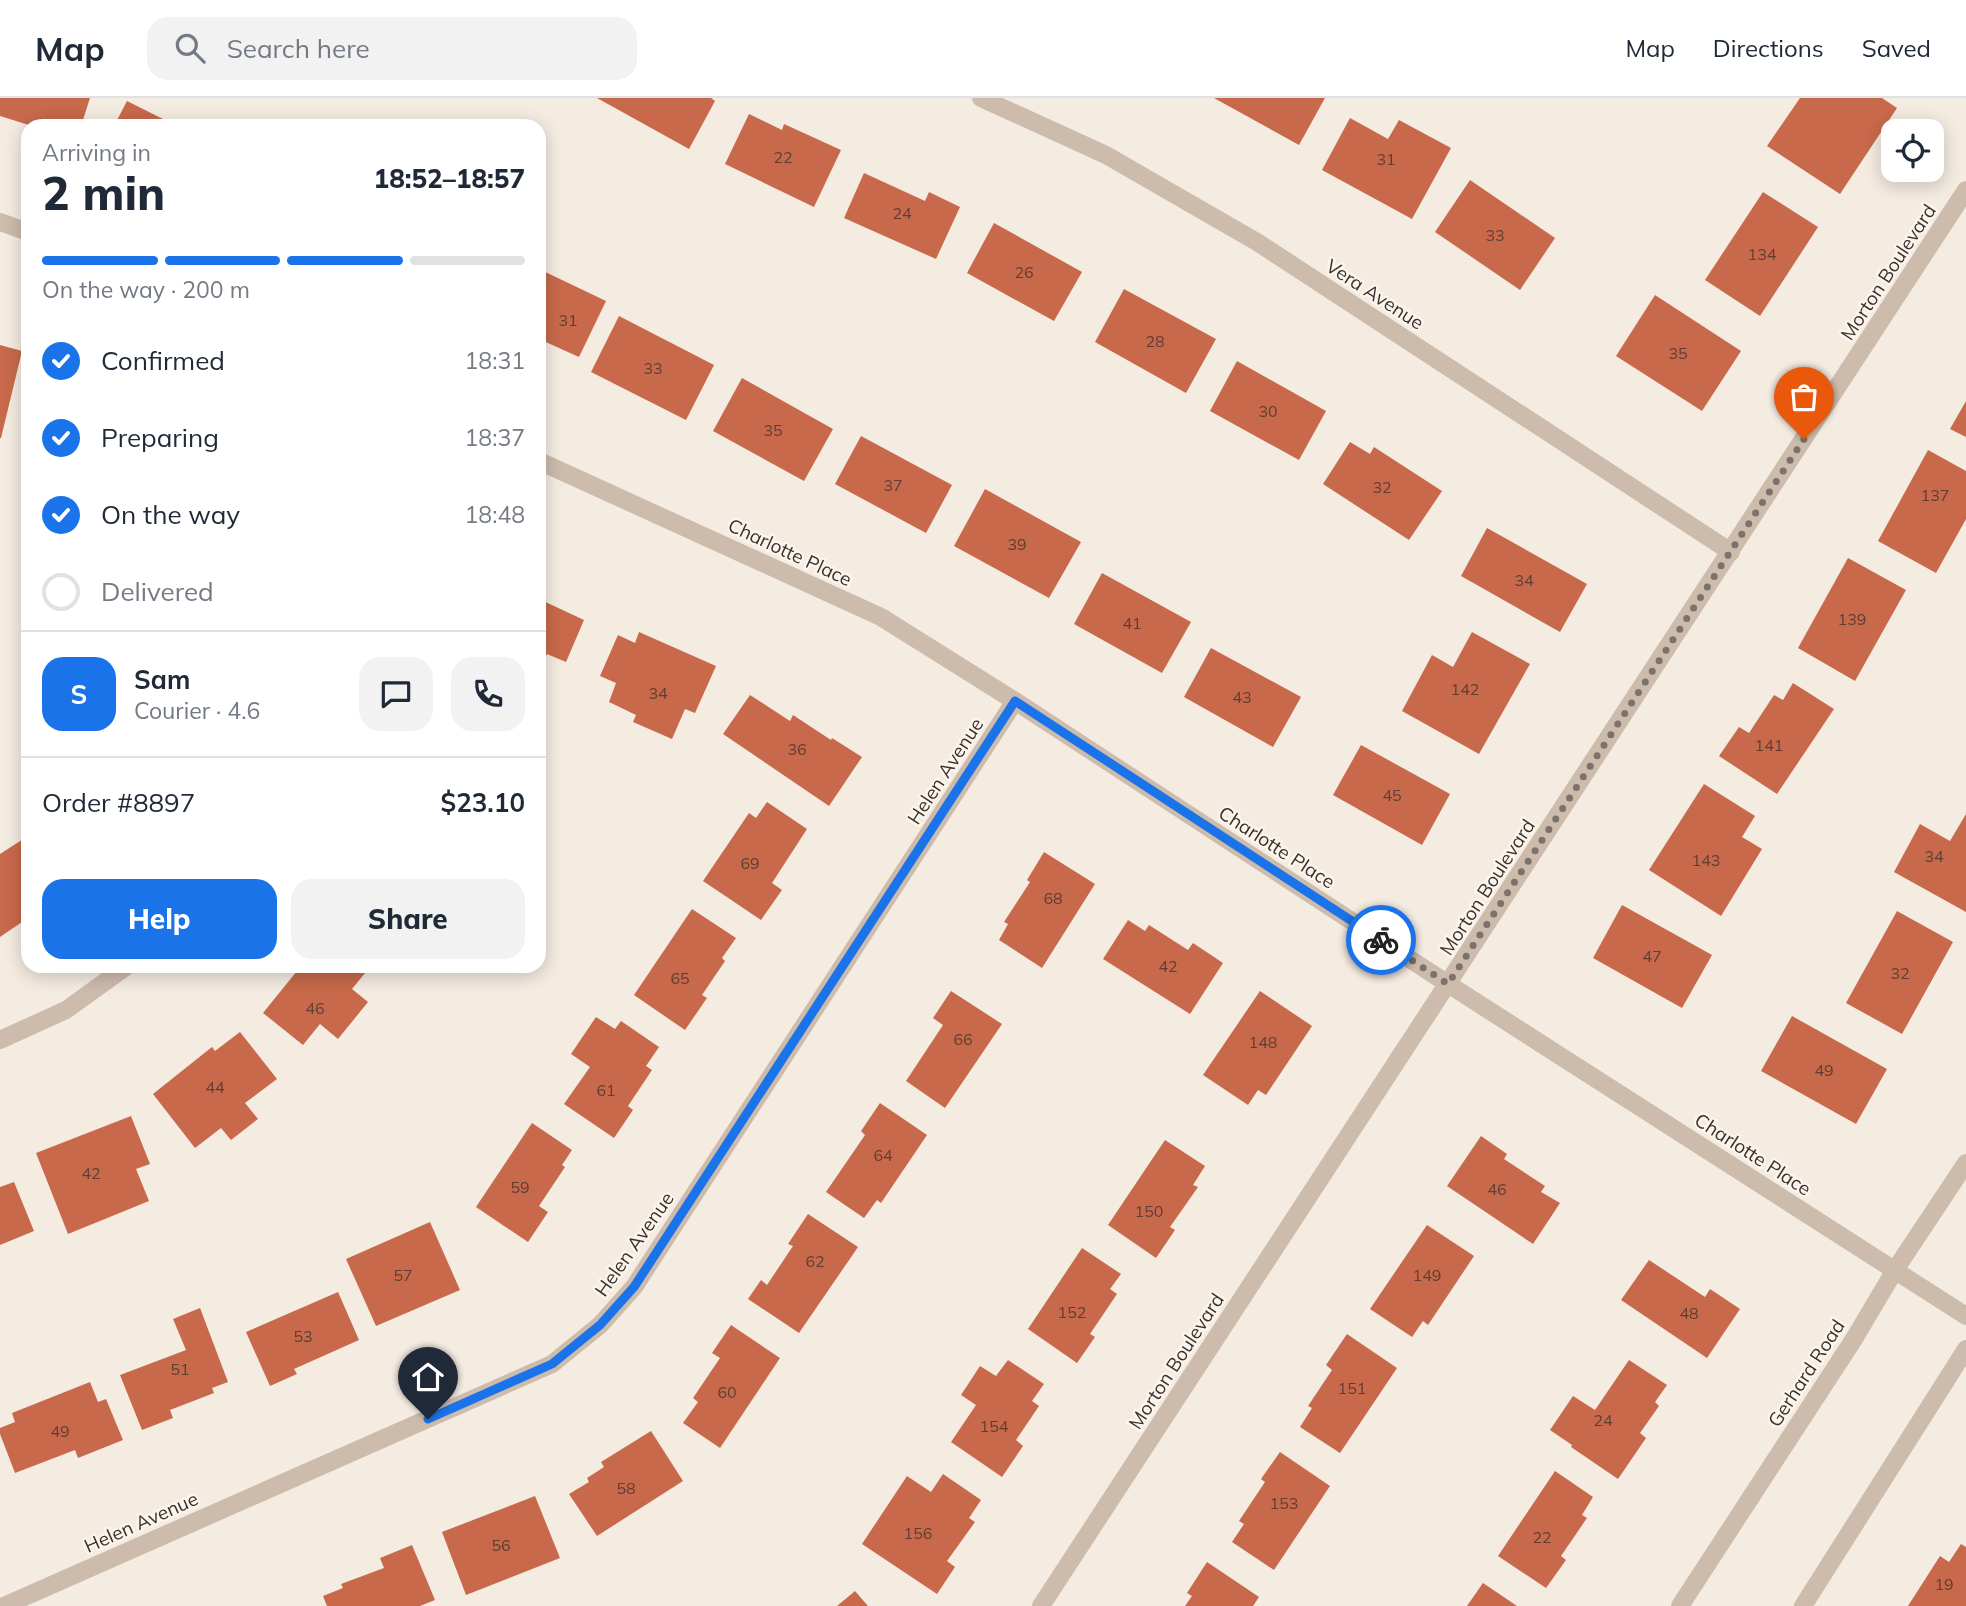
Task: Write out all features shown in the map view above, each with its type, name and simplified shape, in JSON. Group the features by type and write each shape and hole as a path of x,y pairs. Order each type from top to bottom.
{"street":[{"name":"Vera Avenue","path":"981,98 1106,155 1257,242 1731,552"},
{"name":"Morton Boulevard","path":"1041,1606 1966,190"},
{"path":"0,222 21,230"},
{"name":"Charlotte Place","path":"546,464 881,617 1966,1316"},
{"name":"Helen Avenue","path":"4,1606 552,1364 600,1325 634,1287 1015,701"},
{"path":"0,1040 66,1010 117,973"},
{"name":"Gerhard Road","path":"1680,1606 1966,1163"},
{"path":"1803,1606 1966,1349"}],"building":[{"path":"0,98 90,98 83,119 21,119 21,123 0,116"},
{"path":"597,98 711,98 715,101 689,149"},
{"path":"1214,98 1325,98 1299,145"},
{"path":"1800,98 1882,98 1897,108 1890,119 1881,119 1881,132 1840,194 1767,146"},
{"path":"127,101 163,119 118,119"},
{"path":"749,114 782,130 784,124 841,150 814,207 725,164"},
{"path":"1350,118 1388,139 1399,120 1451,148 1412,219 1322,170"},
{"path":"864,173 925,201 929,192 960,207 936,259 844,218"},
{"path":"1470,180 1555,238 1520,290 1435,232"},
{"path":"1763,192 1818,227 1760,316 1705,280"},
{"path":"994,223 1082,272 1054,321 967,273"},
{"path":"546,272 606,301 579,357 546,342"},
{"path":"1124,289 1216,339 1186,393 1095,342"},
{"path":"1655,295 1741,351 1702,411 1616,356"},
{"path":"619,316 714,365 686,420 591,372"},
{"path":"0,345 21,351 21,355 0,438"},
{"path":"1237,361 1326,411 1299,460 1210,411"},
{"path":"742,378 833,429 804,481 713,431"},
{"path":"1966,401 1966,437 1950,429"},
{"path":"861,436 952,485 926,533 835,484"},
{"path":"1350,442 1370,454 1374,447 1442,491 1409,540 1323,484"},
{"path":"1928,450 1966,471 1966,519 1936,573 1878,541"},
{"path":"985,489 1081,542 1049,598 954,546"},
{"path":"1487,528 1587,584 1560,632 1461,576"},
{"path":"1848,558 1906,590 1855,681 1798,648"},
{"path":"1102,573 1191,622 1162,673 1074,624"},
{"path":"546,602 584,620 566,662 547,654 546,656"},
{"path":"639,632 716,666 695,713 685,709 672,739 633,722 636,715 609,702 616,683 600,676 618,635 635,643"},
{"path":"1472,632 1530,664 1479,754 1402,711 1432,655 1453,667"},
{"path":"1211,648 1301,697 1273,747 1184,697"},
{"path":"1793,683 1834,709 1777,794 1719,756 1739,727 1749,733 1774,695 1783,700"},
{"path":"750,695 790,721 793,715 862,757 829,806 723,734"},
{"path":"1361,745 1450,794 1422,845 1333,795"},
{"path":"1704,784 1755,816 1742,837 1762,849 1721,916 1649,870"},
{"path":"767,802 807,829 772,883 782,890 761,920 703,881 749,813 756,818"},
{"path":"1966,814 1966,912 1894,872 1920,824 1950,841"},
{"path":"21,840 21,923 0,937 0,854"},
{"path":"1044,852 1095,884 1042,968 999,940 1008,924 1004,922 1030,882 1027,880"},
{"path":"1622,905 1712,955 1682,1008 1593,958"},
{"path":"692,909 736,938 722,958 725,961 702,995 707,998 685,1030 634,995"},
{"path":"1897,911 1953,942 1902,1034 1846,1003"},
{"path":"1128,920 1145,931 1149,925 1188,950 1193,943 1223,963 1190,1014 1103,959"},
{"path":"295,973 365,973 352,989 368,1002 338,1039 320,1024 303,1045 263,1013"},
{"path":"951,991 1002,1024 945,1108 906,1081 943,1025 933,1018"},
{"path":"1260,991 1312,1026 1266,1095 1258,1090 1248,1105 1203,1075"},
{"path":"1792,1016 1887,1069 1856,1124 1761,1071"},
{"path":"596,1017 615,1029 621,1021 659,1047 646,1066 652,1070 628,1106 633,1110 614,1138 564,1104 590,1067 571,1054"},
{"path":"240,1032 277,1079 245,1103 258,1119 231,1140 221,1128 195,1148 153,1094 212,1047 215,1051"},
{"path":"880,1103 927,1135 881,1203 877,1200 864,1218 826,1192 865,1135 861,1131"},
{"path":"131,1116 150,1164 136,1169 149,1201 68,1234 36,1153"},
{"path":"532,1123 572,1150 562,1165 565,1167 539,1206 548,1212 528,1242 476,1207"},
{"path":"1481,1136 1507,1154 1504,1159 1545,1186 1541,1192 1560,1203 1533,1244 1447,1186"},
{"path":"1165,1140 1205,1166 1193,1185 1198,1187 1170,1227 1175,1230 1156,1258 1108,1225"},
{"path":"14,1182 34,1231 0,1245 0,1187"},
{"path":"808,1214 858,1247 799,1333 748,1299 761,1280 767,1285 793,1246 788,1244"},
{"path":"430,1222 460,1290 376,1326 346,1259"},
{"path":"1427,1225 1474,1256 1428,1325 1423,1321 1412,1337 1370,1309"},
{"path":"1082,1248 1121,1274 1110,1289 1117,1294 1090,1334 1095,1337 1077,1363 1028,1329"},
{"path":"1649,1260 1705,1297 1710,1289 1740,1309 1707,1358 1621,1300"},
{"path":"338,1292 359,1340 294,1369 297,1374 270,1386 246,1332"},
{"path":"200,1308 228,1382 212,1388 214,1393 170,1410 173,1418 142,1430 120,1375 186,1350 173,1319"},
{"path":"731,1325 780,1358 720,1448 683,1423 698,1402 693,1398 720,1358 712,1353"},
{"path":"1347,1334 1397,1368 1340,1453 1300,1427 1312,1408 1308,1406 1332,1370 1326,1365"},
{"path":"1008,1360 1044,1384 1032,1401 1039,1406 1016,1440 1023,1446 1002,1477 951,1442 976,1405 961,1395 980,1366 996,1376"},
{"path":"1629,1360 1667,1385 1655,1402 1659,1406 1640,1433 1646,1438 1618,1479 1550,1430 1573,1396 1595,1410"},
{"path":"90,1382 98,1402 106,1399 123,1440 78,1458 75,1450 15,1473 0,1434 0,1428 15,1422 12,1413"},
{"path":"651,1431 683,1481 597,1536 569,1494 589,1482 587,1478 604,1467 601,1462"},
{"path":"1280,1452 1330,1486 1274,1570 1232,1542 1244,1524 1239,1521 1265,1482 1261,1479"},
{"path":"1555,1471 1593,1497 1582,1515 1587,1518 1561,1556 1566,1560 1546,1588 1498,1556"},
{"path":"943,1474 981,1500 969,1518 975,1522 947,1561 955,1567 937,1594 862,1544 907,1476 931,1492"},
{"path":"535,1496 560,1558 466,1595 442,1532"},
{"path":"1961,1544 1966,1547 1966,1606 1908,1606 1940,1556 1949,1562"},
{"path":"412,1545 435,1600 420,1606 327,1606 323,1596 343,1588 341,1584 384,1568 380,1558"},
{"path":"1207,1562 1259,1597 1253,1606 1185,1606 1192,1596 1187,1593"},
{"path":"1483,1583 1517,1606 1467,1606"},
{"path":"855,1591 868,1606 837,1606"}],"way so far":[{"path":"1381,940 1448,984 1804,439"}],"route":[{"path":"428,1419 552,1364 600,1325 634,1287 1015,701 1381,940"}]}
